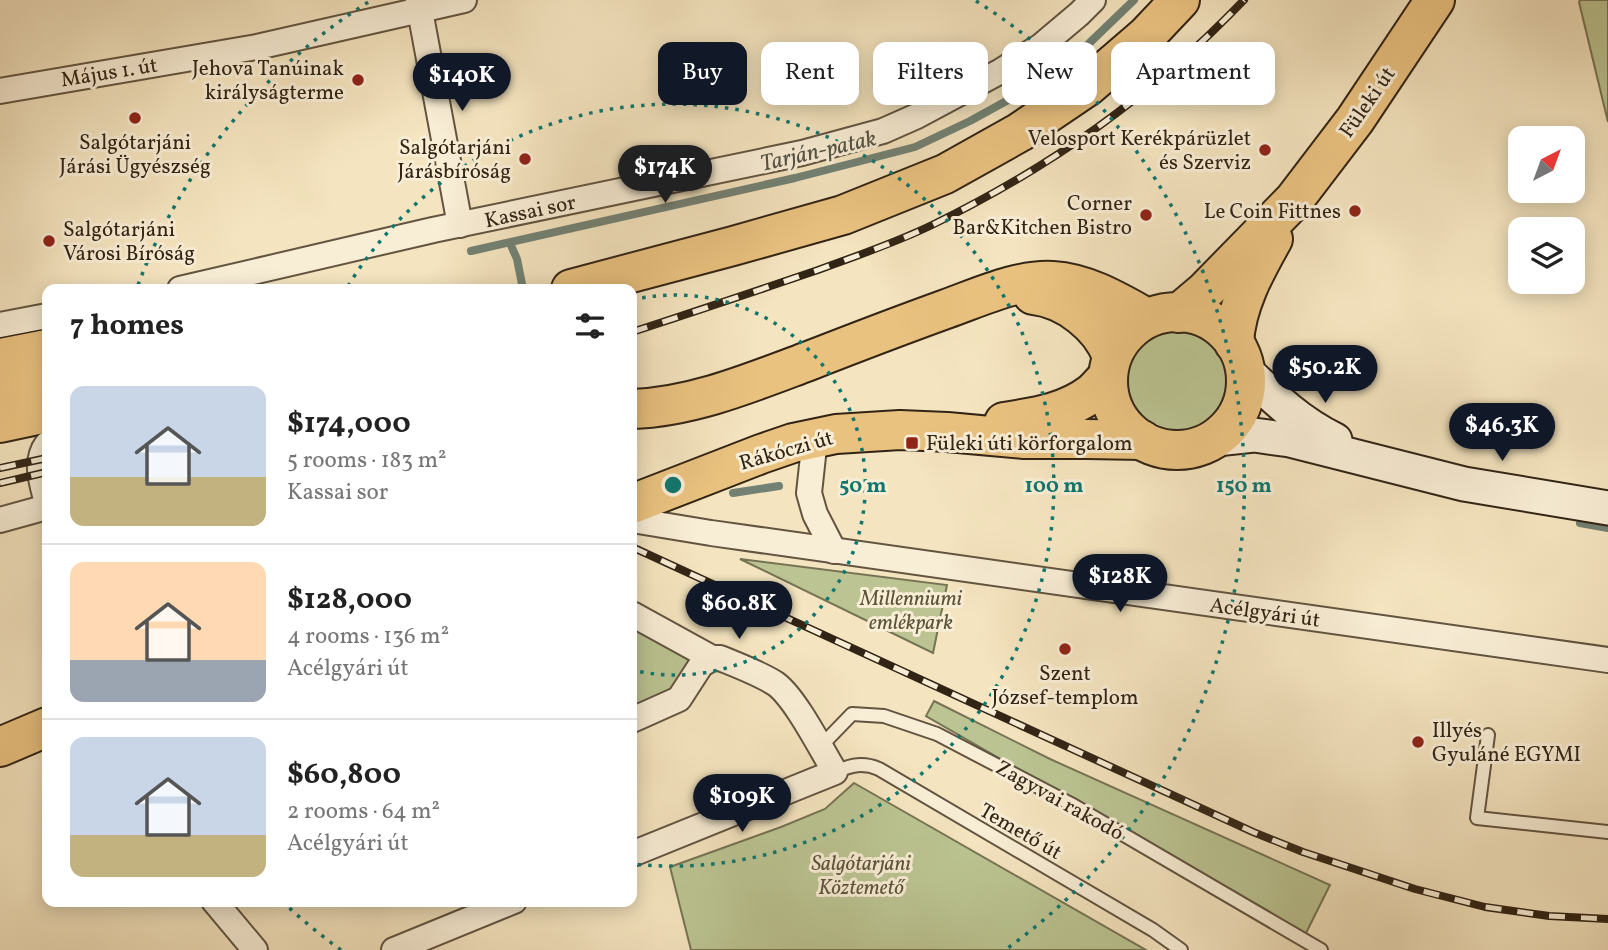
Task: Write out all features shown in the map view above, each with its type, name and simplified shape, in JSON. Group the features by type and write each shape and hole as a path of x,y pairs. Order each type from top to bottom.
{"main road":[{"path":"589,284 843,215 945,174 1020,132 1088,86 1146,37 1180,0"},
{"name":"Füleki út","path":"1294,200 1355,120 1435,0"},
{"path":"637,408 684,403 765,377 1017,285 1053,281 1090,290 1163,316 1192,314 1213,322 1231,337 1246,380 1243,403 1233,423 1216,439 1196,449 1173,451 1151,446 1131,434 1116,416 1108,395 1114,350 1128,331 1163,316 1205,291 1294,200"},
{"path":"1294,200 1252,277 1240,309 1235,329 1239,356 1282,406 1313,429 1388,466"},
{"path":"947,432 1051,414 1071,406 1093,392 1110,367 1104,339 1072,309 1054,300 1026,294 969,301"},
{"path":"0,387 31,359"},
{"path":"0,424 42,414"},
{"name":"Rákóczi út","path":"637,502 761,454 815,438 900,430 947,432"},
{"path":"947,432 1024,439 1142,440"},
{"path":"1216,439 1254,435 1290,440 1464,484 1608,508"},
{"path":"0,747 42,729"}],"street":[{"name":"Május 1. út","path":"0,91 257,47 419,5 464,0"},
{"name":"Kassai sor","path":"201,284 419,233 791,156 883,131 1001,71 1041,46 1093,0"},
{"path":"419,5 460,225"},
{"path":"0,326 42,317"},
{"path":"0,326 31,359"},
{"path":"815,438 809,493 815,514 834,551"},
{"path":"42,454 39,474 42,486"},
{"path":"0,520 42,507"},
{"name":"Acélgyári út","path":"637,521 1608,660"},
{"path":"637,617 712,657 730,662 776,685 794,704 835,772 637,852"},
{"path":"637,718 679,699 701,665 712,657"},
{"path":"219,907 255,950"},
{"path":"394,950 499,907"}],"lane":[{"name":"Zagyvai rakodó","path":"820,747 852,714 884,716 937,734 1072,804 1321,950"},
{"path":"1488,735 1477,818 1608,832"},
{"name":"Temető út","path":"835,772 853,765 867,765 879,769 1153,930 1181,950"}],"green space":[{"path":"1608,0 1608,122 1579,2"},
{"path":"1177,313 1203,319 1225,334 1240,356 1246,382 1240,408 1225,430 1203,445 1177,451 1151,445 1129,430 1114,408 1108,382 1114,356 1129,334 1151,319"},
{"name":"Millenniumi emlékpark","path":"740,559 947,585 933,653"},
{"path":"637,628 687,655 689,661 678,687 637,710"},
{"path":"934,701 1050,759 1330,885 1305,935 926,716"},
{"name":"Salgótarjáni Köztemető","path":"854,783 1146,950 691,950 670,867 825,809"}],"waterway":[{"name":"Tarján-patak","path":"471,251 795,178 915,147 1030,88 1078,54 1134,0"},
{"path":"510,243 517,259 522,284"},
{"path":"733,493 779,486"},
{"path":"1580,523 1608,528"}],"railway":[{"path":"637,330 875,249 918,232 976,203 1059,154 1098,127 1173,68 1244,0"},
{"path":"0,468 42,459"},
{"path":"0,483 42,473"},
{"path":"637,549 1253,832 1303,852 1415,889 1485,907 1549,916 1608,919"}],"place":[{"name":"Jehova Tanúinak királyságterme","path":"358,80"},
{"name":"Salgótarjáni Járási Ügyészség","path":"135,118"},
{"name":"Velosport Kerékpárüzlet és Szerviz","path":"1265,150"},
{"name":"Salgótarjáni Járásbíróság","path":"525,159"},
{"name":"Le Coin Fittnes","path":"1355,211"},
{"name":"Corner Bar&Kitchen Bistro","path":"1146,215"},
{"name":"Salgótarjáni Városi Bíróság","path":"49,241"},
{"name":"Füleki úti körforgalom","path":"912,443"},
{"name":"Szent József-templom","path":"1065,649"},
{"name":"Illyés Gyuláné EGYMI","path":"1418,742"}]}
